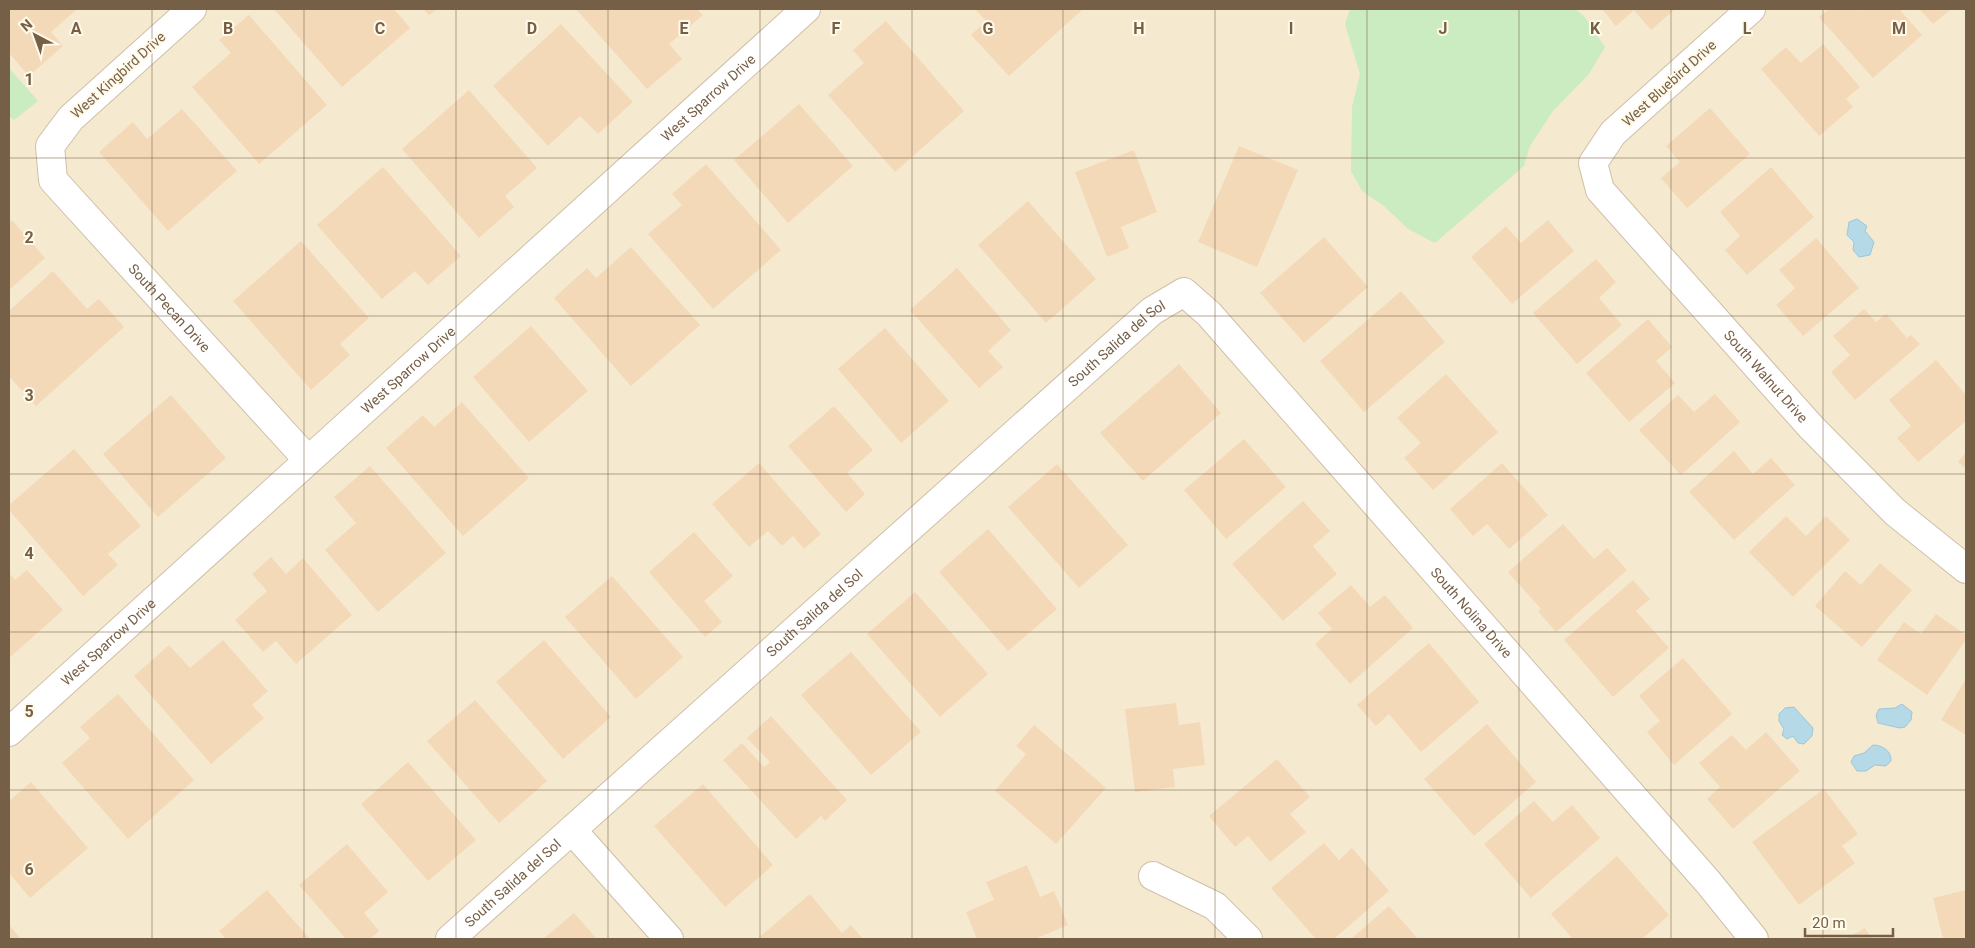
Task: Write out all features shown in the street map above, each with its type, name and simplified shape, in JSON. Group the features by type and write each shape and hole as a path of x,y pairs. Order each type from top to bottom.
{"street":[{"name":"West Kingbird Drive","path":"50,146 71,118 192,9"},
{"name":"West Sparrow Drive","path":"9,732 806,9"},
{"name":"West Bluebird Drive","path":"1593,162 1613,133 1751,9"},
{"name":"South Pecan Drive","path":"50,146 53,180 308,460"},
{"name":"South Walnut Drive","path":"1593,162 1600,190 1811,427 1895,512 1966,569"},
{"name":"South Salida del Sol","path":"450,939 1152,311 1184,292"},
{"name":"South Nolina Drive","path":"1184,292 1209,314 1229,336 1708,882 1754,939"},
{"path":"572,830 670,939"},
{"path":"1153,876 1215,906 1248,939"}],"shaded area":[{"path":"9,9 1966,9 1966,939 9,939"}],"green space":[{"path":"1350,9 1575,9 1584,16 1605,47 1589,74 1553,111 1530,146 1524,166 1435,243 1408,229 1384,206 1362,191 1351,171 1352,107 1360,74 1345,24"},
{"path":"9,68 38,101 14,120 9,116"}],"water":[{"path":"1857,219 1867,226 1865,231 1874,242 1870,255 1859,257 1853,250 1854,242 1847,235 1849,222"},
{"path":"1902,704 1912,712 1911,720 1905,727 1900,728 1878,723 1876,715 1879,709 1895,708"},
{"path":"1794,707 1813,728 1812,736 1804,744 1798,743 1793,736 1787,739 1782,735 1784,729 1779,721 1779,714 1785,708"},
{"path":"1873,745 1886,749 1890,754 1891,761 1886,766 1875,765 1866,771 1857,771 1851,762 1854,756 1864,753"}],"building":[{"path":"9,9 77,9 51,32 63,46 29,76 9,53"},
{"path":"274,9 394,9 410,28 342,87"},
{"path":"423,9 437,9 429,15"},
{"path":"576,9 697,9 703,15 669,44 682,59 647,89"},
{"path":"975,9 1082,10 1009,76 971,35 986,21"},
{"path":"1602,9 1675,9 1651,30 1634,10 1616,26"},
{"path":"1829,9 1857,9 1859,11 1862,9 1899,9 1922,35 1873,78 1819,17"},
{"path":"1919,9 1951,9 1933,24"},
{"path":"249,15 327,105 259,164 192,87 231,53 219,40"},
{"path":"886,21 964,111 895,172 828,95 864,63 853,50"},
{"path":"561,24 633,102 598,134 580,116 548,146 493,86"},
{"path":"1823,44 1860,87 1846,99 1853,107 1819,136 1761,69 1786,47 1801,63"},
{"path":"469,90 537,168 505,196 514,207 479,238 402,149"},
{"path":"799,104 853,166 788,223 734,160"},
{"path":"1710,108 1750,154 1687,208 1661,178 1680,162 1666,146"},
{"path":"182,109 237,171 168,231 99,152 133,122 147,139"},
{"path":"1239,146 1298,170 1257,267 1198,242"},
{"path":"1134,150 1157,212 1121,227 1129,248 1107,257 1075,172"},
{"path":"706,164 781,250 713,309 648,234 682,205 672,194"},
{"path":"383,167 461,256 428,285 415,271 382,299 317,225"},
{"path":"1771,167 1814,217 1747,275 1725,250 1740,236 1720,212"},
{"path":"1028,201 1096,279 1046,323 978,245"},
{"path":"12,220 45,258 9,290 9,223"},
{"path":"1548,220 1574,251 1512,304 1471,257 1506,226 1521,243"},
{"path":"1324,237 1368,287 1304,343 1260,293"},
{"path":"1816,238 1859,288 1803,336 1776,305 1795,288 1779,270"},
{"path":"301,241 369,318 340,344 350,355 311,390 233,301"},
{"path":"631,247 700,325 631,386 554,298 587,268 596,278"},
{"path":"1596,259 1616,282 1599,298 1622,325 1577,364 1533,313"},
{"path":"957,268 1011,330 988,351 1003,367 979,388 910,310"},
{"path":"53,271 87,309 99,299 124,327 36,406 9,376 9,311"},
{"path":"1401,291 1445,342 1364,412 1320,361"},
{"path":"1864,309 1876,322 1886,314 1907,338 1911,335 1920,344 1855,400 1831,372 1850,355 1833,336"},
{"path":"1648,319 1672,347 1656,361 1675,383 1629,422 1586,373"},
{"path":"531,326 588,391 529,442 473,377"},
{"path":"885,328 949,401 901,443 838,369"},
{"path":"1936,360 1966,395 1966,421 1918,462 1897,438 1911,426 1889,400"},
{"path":"1179,364 1221,413 1143,481 1100,433"},
{"path":"1446,374 1498,432 1433,490 1404,458 1421,443 1397,418"},
{"path":"1715,394 1740,422 1681,475 1639,430 1678,395 1694,412"},
{"path":"171,395 226,458 158,517 103,454"},
{"path":"462,402 529,478 463,536 386,448 423,415 434,427"},
{"path":"834,406 873,450 847,473 865,494 846,512 788,446"},
{"path":"1244,439 1286,487 1226,539 1184,490"},
{"path":"74,449 141,526 108,554 118,565 83,596 9,510 9,505"},
{"path":"1734,451 1753,474 1771,458 1795,485 1734,540 1689,492"},
{"path":"1966,452 1966,469 1958,462"},
{"path":"759,463 821,534 804,549 793,536 782,546 768,531 749,547 712,504"},
{"path":"1502,463 1548,515 1509,549 1487,524 1473,536 1450,509"},
{"path":"1057,464 1128,545 1079,588 1008,507"},
{"path":"370,466 446,553 378,612 325,550 356,523 334,497"},
{"path":"1303,501 1330,531 1313,546 1337,574 1283,621 1232,564"},
{"path":"1786,516 1806,536 1826,516 1850,540 1793,597 1749,552"},
{"path":"1563,524 1594,559 1607,548 1627,570 1556,632 1538,611 1541,609 1508,572"},
{"path":"988,529 1057,609 1008,651 939,572"},
{"path":"694,532 733,576 704,601 722,622 705,637 649,572"},
{"path":"271,557 286,574 303,558 352,615 296,664 276,641 263,652 235,620 267,591 252,574"},
{"path":"1880,563 1912,590 1862,647 1815,606 1845,571 1861,585"},
{"path":"27,570 63,610 9,658 9,573 15,580"},
{"path":"612,576 683,657 636,699 565,617"},
{"path":"1633,580 1650,599 1636,611 1669,648 1613,697 1564,640"},
{"path":"1351,585 1370,607 1385,595 1413,628 1350,684 1315,644 1332,629 1318,613"},
{"path":"915,592 988,674 940,717 867,634"},
{"path":"1936,614 1966,635 1966,640 1927,695 1877,660 1904,622 1921,634"},
{"path":"223,640 268,691 252,705 264,718 211,764 134,676 169,645 190,668"},
{"path":"544,640 611,717 563,759 496,682"},
{"path":"1429,643 1479,702 1421,752 1389,714 1376,726 1357,705"},
{"path":"851,652 921,732 871,775 801,695"},
{"path":"1683,658 1732,714 1674,765 1647,732 1660,721 1639,696"},
{"path":"1966,679 1966,735 1941,720"},
{"path":"118,694 194,780 128,839 62,763 90,738 80,727"},
{"path":"475,700 547,781 499,823 427,741"},
{"path":"1176,703 1179,725 1200,722 1205,765 1173,769 1175,787 1135,792 1125,709"},
{"path":"771,716 847,800 825,821 821,816 796,839 723,760 742,743 764,767 770,762 747,738"},
{"path":"1487,724 1536,782 1474,836 1424,779"},
{"path":"1034,725 1106,788 1056,844 995,791 1026,754 1016,746"},
{"path":"1766,732 1800,771 1733,829 1707,799 1720,787 1699,763 1732,735 1746,750"},
{"path":"1277,759 1310,797 1290,814 1306,832 1270,862 1248,836 1235,847 1209,816"},
{"path":"408,762 476,840 428,881 361,804"},
{"path":"31,782 88,848 30,898 9,873 9,801"},
{"path":"703,784 773,865 725,907 654,826"},
{"path":"1824,789 1858,834 1842,846 1855,863 1799,905 1752,842"},
{"path":"1534,801 1553,822 1572,805 1600,838 1531,898 1484,844"},
{"path":"1324,843 1339,860 1352,848 1389,891 1334,939 1316,939 1271,888"},
{"path":"347,844 388,892 364,913 379,931 370,939 346,939 299,885"},
{"path":"1617,856 1669,915 1642,939 1573,939 1551,914"},
{"path":"1027,865 1040,897 1054,891 1068,925 1035,939 977,939 966,912 994,900 986,882"},
{"path":"267,890 310,939 226,939 219,931"},
{"path":"1966,890 1966,939 1943,939 1933,898"},
{"path":"810,894 842,933 851,925 863,939 757,939"},
{"path":"1389,906 1418,939 1351,939"},
{"path":"574,913 597,939 543,939"},
{"path":"10,926 21,939 9,939"},
{"path":"1865,928 1872,939 1845,939"}]}
